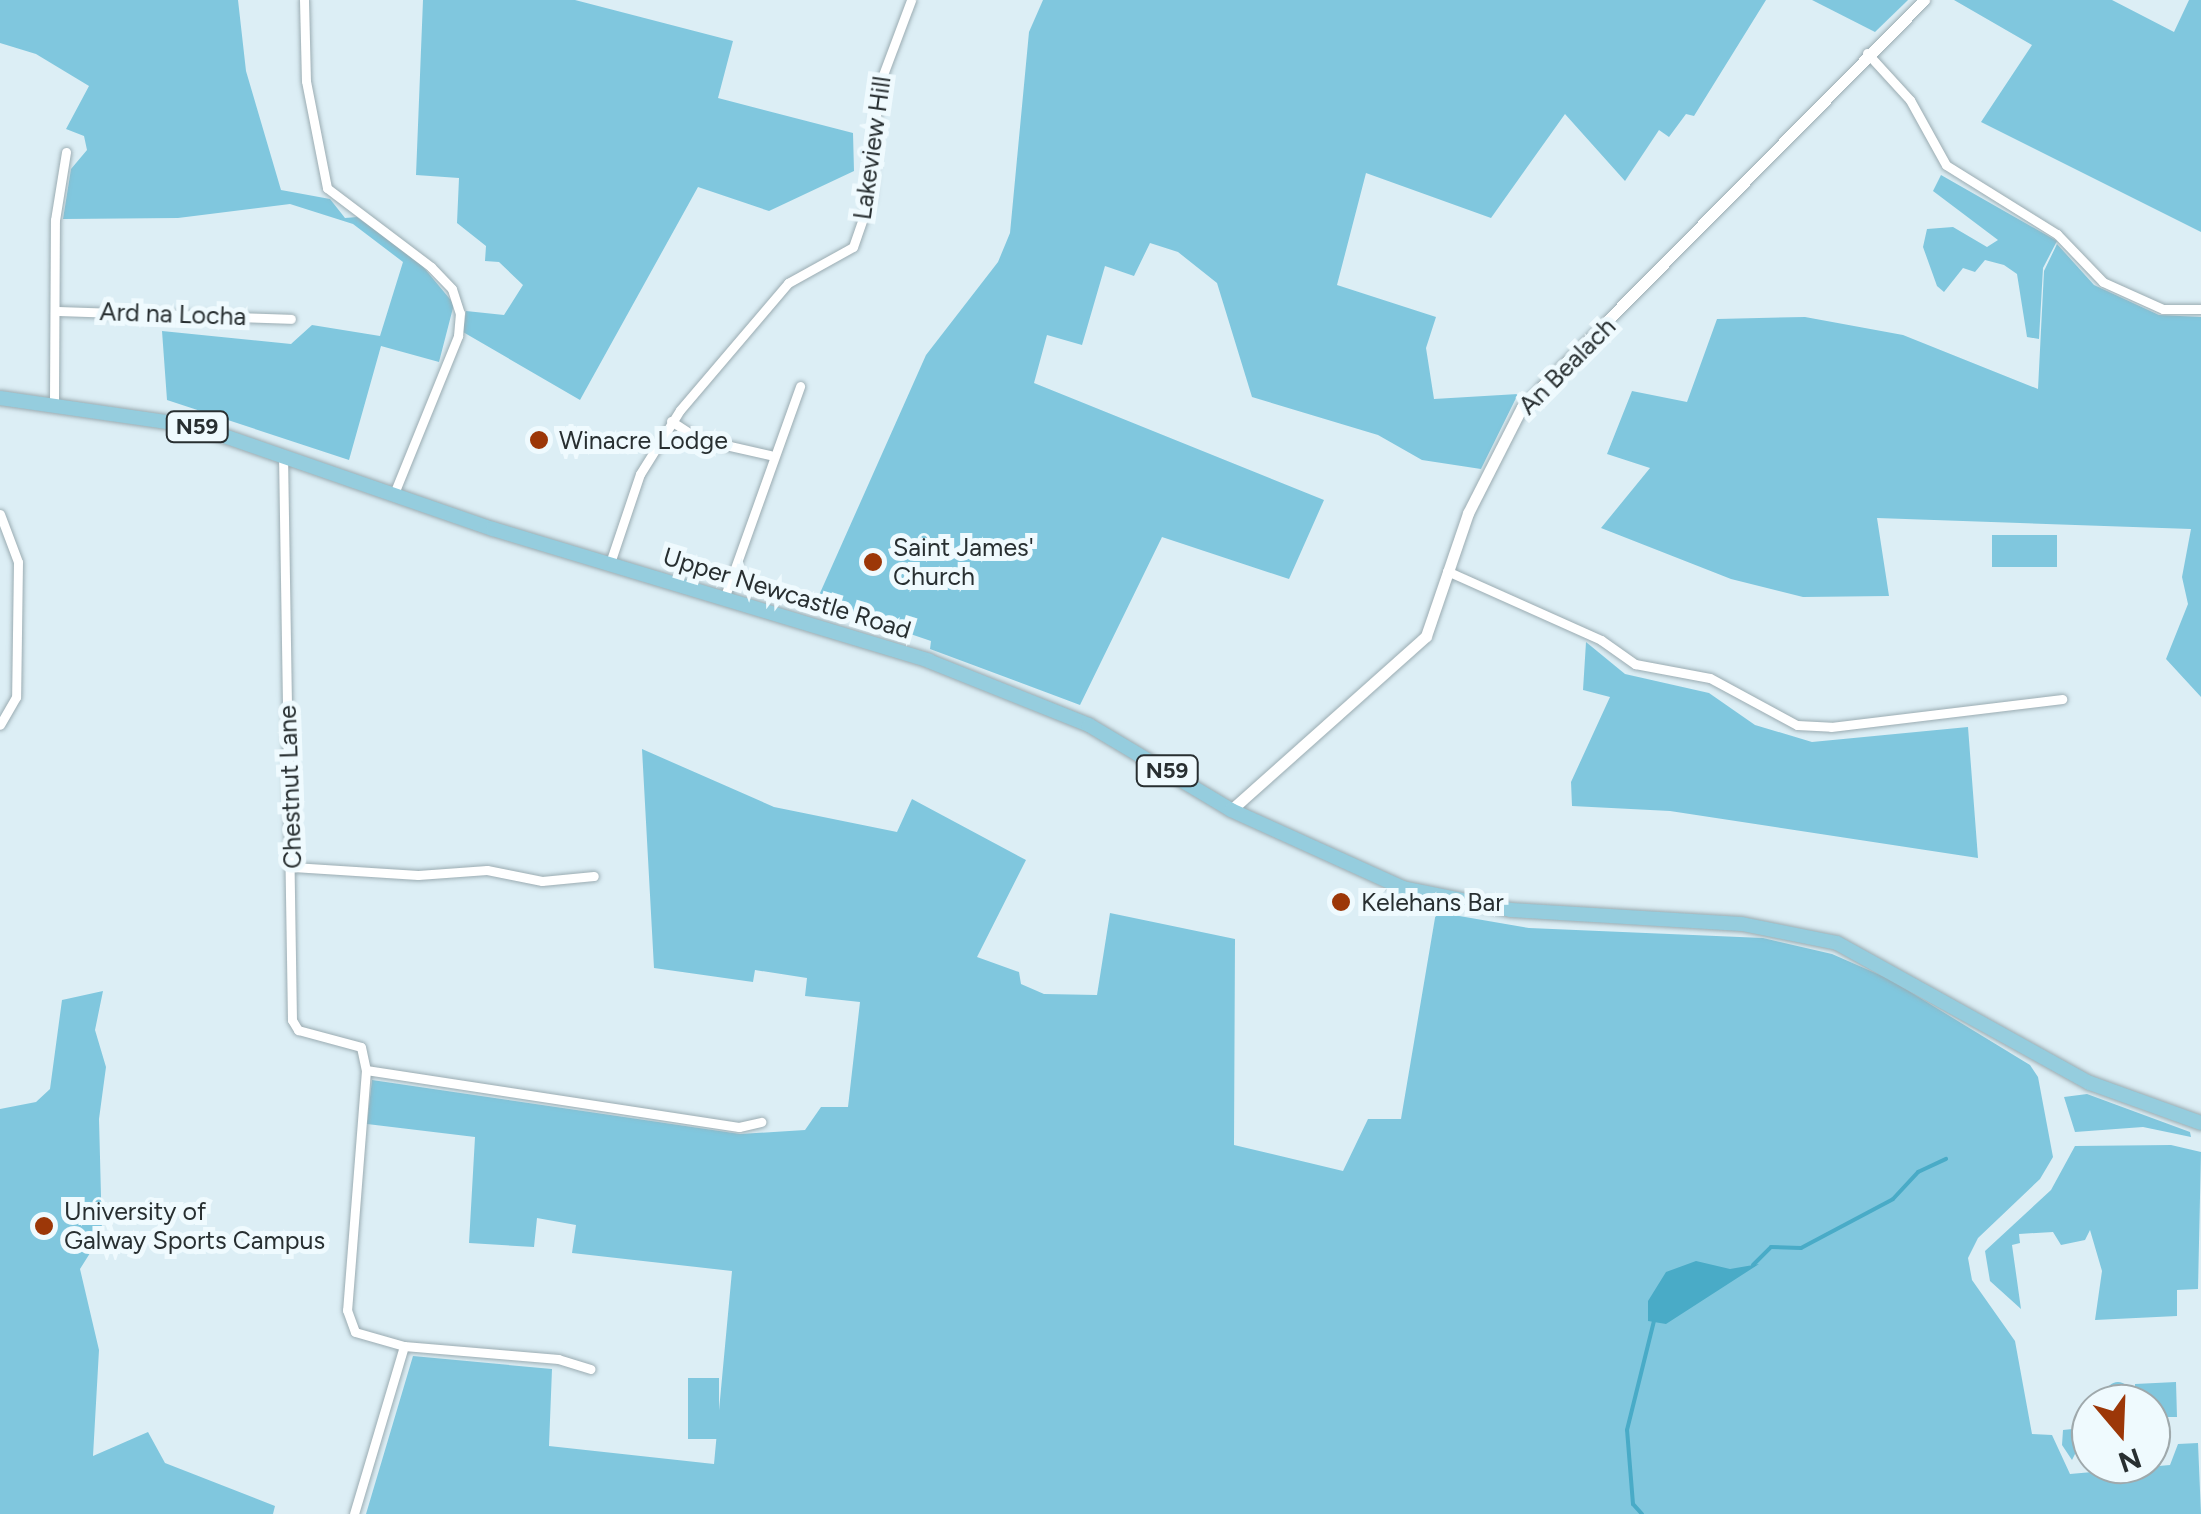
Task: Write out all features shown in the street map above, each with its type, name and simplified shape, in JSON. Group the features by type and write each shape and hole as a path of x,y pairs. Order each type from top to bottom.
{"main road":[{"name":"Upper Newcastle Road","path":"0,398 54,401 195,426 283,451 395,492 610,563 725,596 1050,706 1231,810 1394,886 1532,913 1742,924 1837,943 2090,1083 2201,1124"}],"street":[{"path":"304,0 309,108 327,188 431,267 452,290 460,313 458,336 395,492"},
{"name":"Lakeview Hill","path":"610,563 640,474 671,422 788,283 853,247 870,198 878,88 910,0"},
{"name":"An Bealach","path":"1231,810 1418,646 1430,628 1476,494 1522,407 1768,164 1866,53 1924,0"},
{"path":"1866,53 1910,100 1946,166 2057,234 2104,282 2163,309 2201,308"},
{"path":"54,401 55,220 66,152"},
{"name":"Ard na Locha","path":"55,311 290,319"},
{"path":"725,596 770,455 800,386"},
{"path":"671,422 698,439 770,455"},
{"name":"Chestnut Lane","path":"283,451 294,1026 354,1041 366,1070"},
{"path":"0,514 18,562 16,696 0,726"},
{"path":"1447,571 1602,640 1634,664 1710,678 1798,725 1831,728 2062,699"},
{"path":"293,867 418,875 488,870 542,881 594,876"},
{"path":"591,1369 558,1359 404,1346 356,1332 346,1310 366,1070 740,1127 760,1122"},
{"path":"354,1514 404,1346"}],"shaded area":[{"path":"0,0 238,0 246,71 281,190 330,199 345,218 357,217 420,263 454,304 439,362 381,346 349,460 167,400 162,331 291,344 312,325 380,336 403,262 353,224 290,204 178,218 63,219 71,169 87,150 84,136 66,129 89,86 36,54 0,43"},
{"path":"423,0 575,0 733,41 718,98 853,133 854,171 769,211 698,187 580,400 463,332 466,311 504,315 523,285 499,262 485,261 486,246 457,223 459,178 416,175"},
{"path":"1043,0 1766,0 1694,116 1686,114 1669,137 1659,130 1625,181 1565,114 1491,218 1366,173 1337,285 1436,317 1426,348 1434,399 1518,394 1481,469 1422,460 1378,435 1252,397 1217,283 1178,252 1150,243 1134,276 1105,266 1082,345 1047,335 1034,383 1324,500 1289,579 1162,537 1080,705 930,649 931,641 816,602 926,355 998,262 1010,233 1029,32"},
{"path":"1812,0 1908,0 1875,32"},
{"path":"1954,0 2112,0 2174,32 2189,0 2201,0 2201,232 1981,122 2032,45"},
{"path":"1941,175 2057,241 2043,268 2039,339 2027,337 2017,274 2004,265 1985,260 1975,272 1963,268 1944,292 1937,286 1923,247 1927,229 1953,227 1987,247 1998,240 1933,191"},
{"path":"2057,244 2094,285 2159,315 2201,317 2201,697 2166,659 2188,604 2182,577 2191,529 1877,518 1889,596 1803,597 1731,579 1601,528 1650,468 1607,454 1632,391 1687,402 1717,319 1805,317 1903,335 2038,389 2044,271"},
{"path":"1992,535 2057,535 2057,567 1992,567"},
{"path":"1586,642 1625,674 1709,693 1755,725 1812,742 1968,727 1978,858 1670,811 1572,806 1571,782 1610,697 1583,690"},
{"path":"642,749 774,807 897,832 912,799 1026,860 977,957 1019,972 1021,984 1044,994 1097,995 1110,913 1235,939 1234,1145 1343,1171 1368,1119 1401,1119 1436,912 1529,928 1763,938 1832,954 1889,979 2030,1065 2038,1077 2053,1157 2040,1179 1978,1238 1968,1258 1972,1280 2015,1341 2032,1434 2052,1435 2071,1474 2071,1484 2171,1484 2171,1462 2178,1444 2198,1443 2201,1514 366,1514 413,1356 552,1369 549,1446 714,1464 732,1271 572,1253 576,1225 537,1218 534,1247 469,1243 475,1137 367,1124 372,1080 740,1134 805,1130 821,1107 848,1107 860,1002 805,996 807,978 755,970 753,982 654,968"},
{"path":"103,991 95,1030 106,1067 99,1119 102,1234 80,1269 99,1350 93,1456 148,1432 165,1463 275,1506 273,1514 0,1514 0,1109 36,1102 50,1089 62,1000"},
{"path":"2087,1094 2190,1132 2191,1137 2143,1127 2075,1132 2064,1097"},
{"path":"2171,1145 2201,1152 2198,1289 2177,1290 2177,1316 2095,1320 2102,1271 2090,1230 2085,1240 2061,1245 2053,1232 2019,1234 2020,1243 2012,1245 2021,1309 1990,1281 1985,1251 2051,1190 2075,1146"},
{"path":"1696,1261 1730,1269 1759,1264 1666,1324 1648,1321 1648,1301 1666,1272"},
{"path":"688,1378 719,1378 719,1439 688,1439"},
{"path":"2176,1382 2177,1417 2171,1417 2171,1384 2135,1384"},
{"path":"2071,1429 2071,1458 2062,1445 2063,1430"}],"waterway":[{"path":"1753,1265 1771,1247 1801,1248 1893,1199 1918,1172 1946,1159"},
{"path":"1642,1514 1633,1504 1627,1430 1654,1321"}],"place":[{"name":"Winacre Lodge","path":"539,440"},
{"name":"Saint James' Church","path":"873,562"},
{"name":"Kelehans Bar","path":"1341,902"},
{"name":"University of Galway Sports Campus","path":"44,1226"}]}
